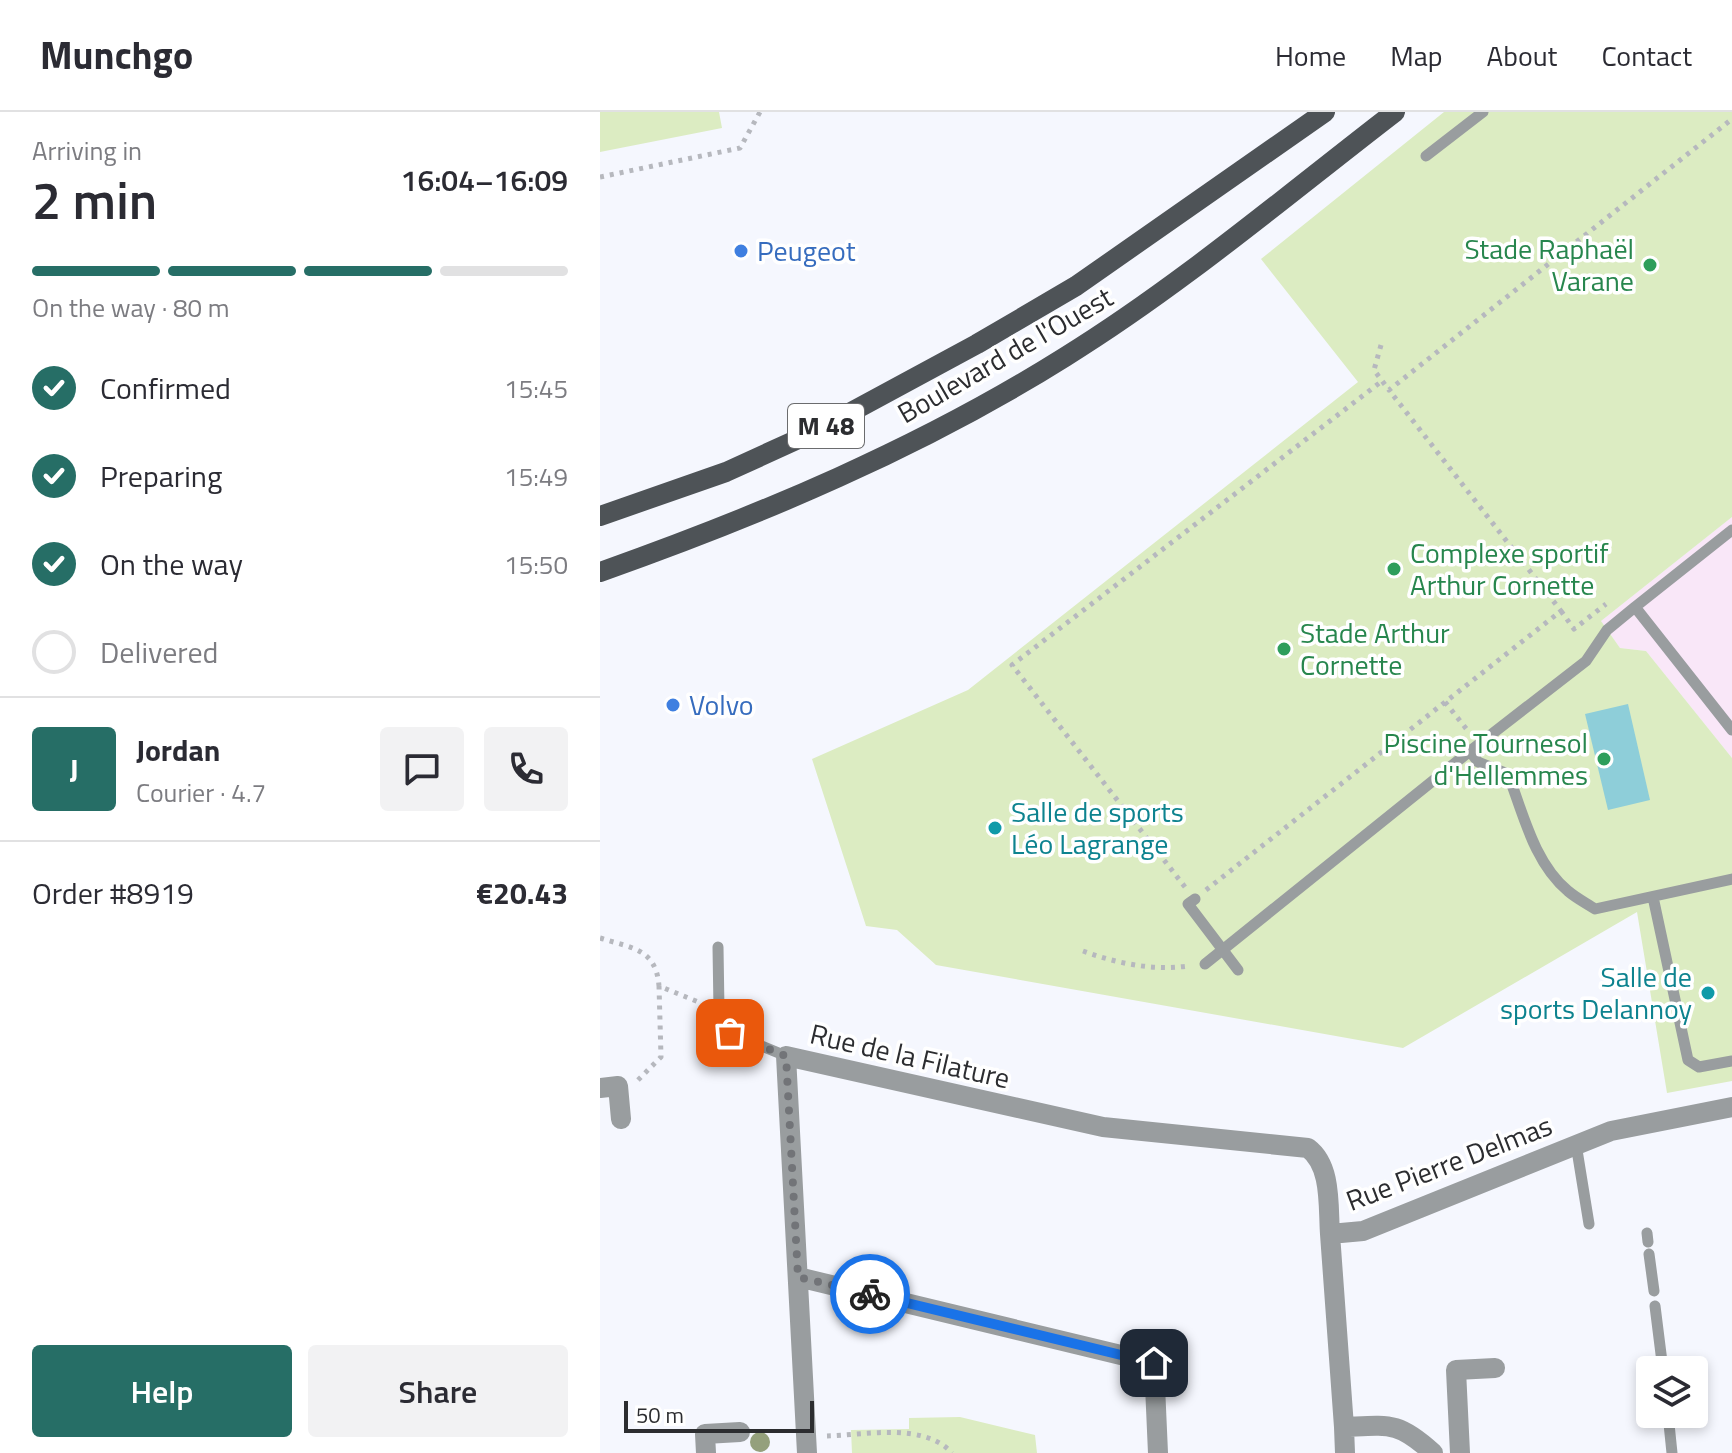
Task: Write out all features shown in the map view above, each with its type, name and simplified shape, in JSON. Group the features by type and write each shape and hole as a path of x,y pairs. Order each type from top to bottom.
{"main road":[{"name":"Boulevard de l'Ouest","path":"600,516 726,472 882,397 1076,286 1325,112"},
{"name":"Boulevard de l'Ouest","path":"600,572 836,480 1004,394 1145,305 1395,112"}],"street":[{"name":"Rue de la Filature","path":"806,1445 786,1056 1103,1127 1308,1148 1317,1154 1325,1174 1330,1234"},
{"path":"609,1087 621,1119"},
{"name":"Rue Pierre Delmas","path":"1345,1453 1330,1234 1363,1231 1611,1131 1732,1107"},
{"path":"798,1277 1154,1363 1158,1453"},
{"path":"1460,1453 1456,1370 1495,1368"},
{"path":"1344,1427 1399,1427 1433,1453"},
{"path":"706,1453 705,1434 740,1432"}],"lane":[{"path":"1426,156 1483,112"},
{"path":"1205,964 1586,661 1607,630 1732,530"},
{"path":"1635,607 1732,730"},
{"path":"1474,748 1478,762 1508,774 1533,841 1566,890 1595,909 1732,879"},
{"path":"1653,897 1688,1060 1699,1067 1732,1061"},
{"path":"1195,899 1188,904 1238,970"},
{"path":"718,947 719,1010 730,1033 786,1056"},
{"path":"1576,1144 1589,1224"},
{"path":"1648,1243 1654,1291"},
{"path":"1655,1306 1661,1356"},
{"path":"1669,1428 1672,1453"}],"path":[{"path":"600,177 740,148 760,112"},
{"path":"1389,390 1732,119"},
{"path":"1381,345 1374,370 1561,611 1195,899 1012,665 1382,381"},
{"path":"1445,702 1474,748"},
{"path":"600,938 647,954 658,969 661,1057 635,1083 609,1087"},
{"path":"1083,951 1107,960 1141,966 1205,964"},
{"path":"659,986 719,1010"},
{"path":"806,1445 920,1435 943,1443 952,1453"}],"shaded area":[{"path":"1732,517 1732,758 1646,651 1620,648 1601,621"}],"green space":[{"path":"600,112 719,112 722,128 600,152"},
{"name":"Complexe sportif Arthur Cornette","path":"1444,112 1732,112 1732,517 1601,621 1620,648 1646,651 1732,758 1732,1081 1667,1093 1637,912 1403,1048 936,965 897,930 866,926 812,759 968,690 1358,382 1261,259"},
{"path":"960,1417 1035,1435 1037,1453 852,1453 851,1430 909,1429 909,1418"}],"water":[{"path":"1628,704 1650,800 1608,810 1585,714"}],"way so far":[{"path":"730,1033 786,1056 798,1277 870,1294"}],"place":[{"name":"Peugeot","path":"741,251"},
{"name":"Stade Raphaël Varane","path":"1650,265"},
{"name":"Complexe sportif Arthur Cornette","path":"1394,569"},
{"name":"Stade Arthur Cornette","path":"1284,649"},
{"name":"Volvo","path":"673,705"},
{"name":"Piscine Tournesol d'Hellemmes","path":"1604,759"},
{"name":"Salle de sports Léo Lagrange","path":"995,828"},
{"name":"Salle de sports Delannoy","path":"1708,993"}],"route":[{"path":"870,1294 1154,1363"}]}
